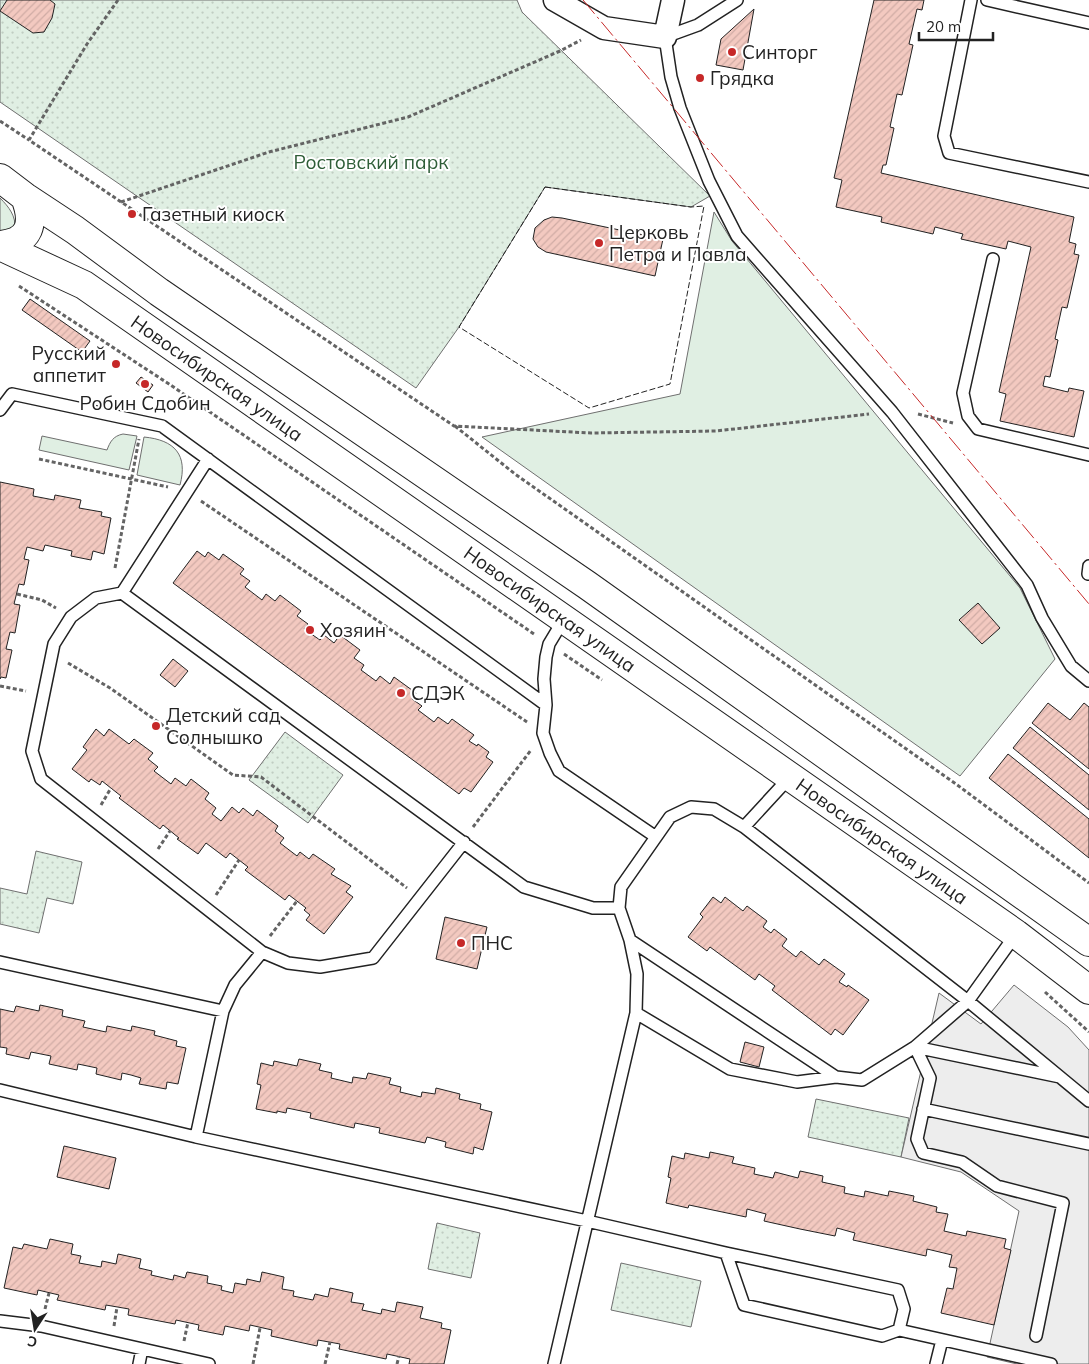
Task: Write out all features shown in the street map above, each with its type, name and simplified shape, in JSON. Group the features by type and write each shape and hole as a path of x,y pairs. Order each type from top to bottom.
{"main road":[{"name":"Новосибирская улица","path":"0,178 159,292 587,585 1089,942"},
{"path":"0,245 13,243 26,232 30,223 30,212 25,197"},
{"name":"Новосибирская улица","path":"0,245 84,285 791,776 1016,934 1089,990"},
{"path":"564,619 587,585"}],"street":[{"path":"555,0 604,28 665,37 673,0"}],"lane":[{"path":"737,0 698,25 665,37 671,77 680,108 709,180 737,236 892,412 1028,585 1042,618 1071,666 1089,681"},
{"path":"971,0 944,136 949,153 1089,182"},
{"path":"987,0 1089,23"},
{"path":"993,259 963,393 968,416 978,429 1089,455"},
{"path":"0,410 12,394 162,426 546,705"},
{"path":"208,460 117,594 96,598 70,617 54,644 32,751 41,779 261,951 288,963 320,967 372,958 463,841"},
{"path":"1089,566 1089,574"},
{"path":"117,594 463,841 524,887 593,908 619,908"},
{"path":"564,619 549,644 544,679 546,705 543,733 559,771 656,837"},
{"path":"744,827 791,776"},
{"path":"554,1364 636,1013 637,974 630,940 619,908 621,887 670,817 691,807 714,810 744,827 968,1000 1089,1101"},
{"path":"636,1013 730,1069 797,1082 836,1077 862,1080 915,1048 968,1000 1016,934"},
{"path":"630,940 836,1077"},
{"path":"196,1137 223,1010 235,985 261,951"},
{"path":"0,962 223,1010"},
{"path":"915,1048 1061,1078"},
{"path":"915,1048 930,1078 917,1139 923,1153 962,1162 997,1186 1063,1203 1036,1336"},
{"path":"0,1090 196,1137 898,1290 904,1309 899,1330"},
{"path":"924,1109 1089,1144"},
{"path":"726,1253 744,1304 882,1336 899,1330 1051,1364"},
{"path":"0,1321 41,1326 209,1364"},
{"path":"936,1364 942,1340"},
{"path":"139,1364 142,1349"}],"path":[{"path":"29,140 87,44 118,0"},
{"path":"120,202 269,152 408,116 560,51 604,28"},
{"path":"0,121 454,426 515,474 956,784 1089,883"},
{"path":"16,284 169,384 605,682"},
{"path":"454,426 591,433 716,431 892,412 913,413 978,429"},
{"path":"117,594 114,573 140,438"},
{"path":"39,459 132,478 188,492 543,733 463,841"},
{"path":"16,594 42,600 70,617"},
{"path":"52,654 110,688 233,775 261,777 420,898"},
{"path":"0,686 44,694"},
{"path":"207,908 239,860"},
{"path":"261,951 297,901"},
{"path":"1044,991 1089,1032"},
{"path":"253,1364 260,1328"},
{"path":"325,1364 330,1342"},
{"path":"397,1364 399,1356"}],"green space":[{"name":"Ростовский парк","path":"0,0 517,0 522,12 710,196 691,207 545,187 459,327 416,388 0,102"},
{"path":"0,198 11,212 15,229 0,232"},
{"path":"714,212 732,241 1020,588 1055,659 960,776 482,437 680,394"},
{"path":"123,434 137,436 129,470 39,450 42,436 107,450 112,440"},
{"path":"144,437 164,442 177,451 182,465 180,485 137,475"},
{"path":"285,732 343,775 308,823 249,780"},
{"path":"36,851 82,862 73,904 47,898 39,933 0,924 0,888 27,894"},
{"path":"816,1099 909,1118 901,1157 808,1137"},
{"path":"437,1223 480,1233 471,1278 428,1269"},
{"path":"621,1263 701,1281 691,1327 611,1310"}],"shaded area":[{"path":"1014,985 1068,1027 1089,1050 1089,1364 1017,1364 987,1357 1019,1211 961,1172 901,1157 939,993 981,1024"}],"building":[{"path":"7,0 50,0 55,4 52,18 44,32 33,33 0,11"},
{"path":"874,0 924,0 922,10 917,9 909,44 913,45 902,95 897,94 890,127 894,128 886,165 883,165 881,173 1074,217 1069,242 1076,244 1074,254 1079,255 1067,308 1062,307 1055,339 1058,340 1050,377 1045,376 1043,386 1068,392 1069,388 1084,391 1074,437 1000,421 1006,394 999,392 1031,247 1008,241 1006,249 961,239 963,234 935,227 933,234 881,222 882,217 836,207 842,180 834,178"},
{"name":"Синторг","path":"754,9 743,70 716,65 721,39"},
{"name":"Церковь Петра и Павла","path":"552,217 663,239 655,276 546,252 538,247 533,239 535,228 544,220"},
{"path":"30,299 90,341 82,352 22,310"},
{"path":"141,377 153,385 148,392 136,383"},
{"path":"0,482 34,489 33,496 54,500 55,495 81,500 79,508 102,512 101,516 111,518 104,554 93,551 91,560 71,556 72,551 45,545 43,551 27,547 24,559 29,560 24,585 19,584 14,604 20,605 15,633 10,632 6,649 12,650 6,678 1,677 0,679"},
{"path":"197,551 205,557 208,552 219,560 223,554 244,569 240,574 250,581 245,587 262,600 266,594 275,601 280,595 301,611 297,616 308,624 304,629 320,640 324,635 334,643 340,635 360,650 354,658 364,665 361,670 376,681 380,676 390,684 394,677 416,693 412,699 422,706 418,710 434,722 438,717 448,724 452,719 474,735 469,741 477,746 478,744 489,752 486,757 493,762 471,792 464,788 459,794 173,583"},
{"path":"978,603 1000,628 982,644 959,620"},
{"path":"173,659 188,671 175,687 160,675"},
{"path":"1048,703 1070,720 1084,703 1089,707 1089,769 1032,723"},
{"path":"1030,727 1089,775 1089,810 1013,748"},
{"path":"96,729 104,736 109,729 129,744 134,739 153,753 148,759 158,767 154,771 171,784 175,778 186,786 191,779 209,793 205,799 216,808 212,814 221,821 232,807 239,813 243,808 253,816 257,810 278,826 275,831 284,838 280,843 297,856 300,852 309,859 313,854 335,869 331,874 351,886 346,892 353,897 324,934 306,920 310,915 304,910 306,908 289,895 285,900 245,870 248,867 230,853 226,858 206,843 198,854 177,839 179,838 163,825 160,829 119,798 121,796 102,781 100,785 91,779 89,782 72,769 87,750 83,747"},
{"path":"1008,754 1089,819 1089,858 989,778"},
{"path":"713,897 721,903 725,897 743,911 747,906 767,921 763,927 771,933 774,929 787,939 782,946 796,957 801,951 819,965 824,959 845,974 839,982 847,987 848,985 869,1000 843,1035 835,1029 831,1035 772,990 775,986 759,974 755,980 710,947 707,951 688,937 703,917 700,914"},
{"name":"ПНС","path":"445,917 487,927 477,969 436,959"},
{"path":"40,1005 63,1010 62,1016 85,1021 83,1027 106,1032 107,1026 131,1031 132,1026 155,1031 154,1035 177,1041 176,1046 186,1048 178,1084 167,1082 166,1089 139,1084 141,1078 122,1073 121,1080 96,1074 97,1068 78,1064 77,1070 49,1064 51,1056 31,1052 29,1059 6,1054 7,1048 0,1047 0,1009 14,1012 16,1006 39,1011"},
{"path":"745,1042 764,1047 759,1067 740,1062"},
{"path":"299,1059 321,1064 319,1070 332,1073 331,1078 352,1083 353,1077 366,1079 368,1073 391,1078 389,1084 401,1087 400,1092 421,1097 422,1092 435,1094 436,1088 460,1094 459,1099 481,1104 480,1109 492,1112 483,1150 474,1147 473,1154 445,1147 446,1142 427,1137 425,1143 379,1133 380,1128 355,1123 354,1128 310,1118 311,1113 287,1108 286,1113 256,1109 261,1085 257,1084 261,1063 273,1066 274,1061 297,1066"},
{"path":"64,1146 116,1158 109,1189 57,1177"},
{"path":"710,1152 734,1157 732,1163 755,1168 754,1174 773,1178 775,1172 798,1178 800,1171 823,1176 822,1182 845,1187 844,1193 864,1197 865,1191 888,1196 889,1191 914,1196 913,1201 937,1207 936,1212 948,1214 944,1231 966,1236 967,1231 1006,1239 1004,1248 1011,1250 994,1325 941,1313 947,1288 953,1289 957,1268 949,1267 952,1255 927,1249 926,1256 853,1240 855,1233 837,1228 835,1236 764,1221 766,1214 747,1209 746,1217 689,1205 688,1208 666,1203 671,1178 668,1177 672,1156 684,1159 685,1153 709,1158"},
{"path":"50,1239 73,1244 71,1254 81,1256 79,1263 101,1267 102,1261 116,1264 118,1254 141,1259 139,1268 152,1271 151,1275 173,1280 174,1275 185,1278 187,1272 208,1276 207,1283 222,1286 221,1290 233,1293 235,1283 246,1285 247,1279 260,1282 262,1272 284,1277 282,1289 294,1291 293,1296 313,1300 315,1294 328,1297 330,1288 353,1293 351,1302 364,1304 362,1310 381,1314 382,1309 395,1312 397,1302 423,1307 420,1318 442,1323 441,1328 451,1330 444,1364 409,1364 410,1359 387,1354 386,1359 339,1349 340,1344 318,1340 317,1346 271,1336 272,1330 250,1325 249,1331 225,1326 223,1335 198,1330 199,1325 176,1320 175,1324 128,1315 129,1309 106,1305 105,1310 57,1300 59,1295 38,1290 37,1295 4,1288 13,1247 22,1249 24,1244 47,1249"}],"fence":[{"path":"545,187 691,207 704,206 670,384 589,408 459,327 545,187"}],"power":[{"path":"583,0 1089,604"}],"place":[{"name":"Синторг","path":"732,52"},
{"name":"Грядка","path":"700,78"},
{"name":"Газетный киоск","path":"132,214"},
{"name":"Церковь Петра и Павла","path":"599,243"},
{"name":"Русский аппетит","path":"116,364"},
{"name":"Робин Сдобин","path":"145,384"},
{"name":"Хозяин","path":"310,630"},
{"name":"СДЭК","path":"401,693"},
{"name":"Детский сад Солнышко","path":"156,726"},
{"name":"ПНС","path":"461,943"}]}
